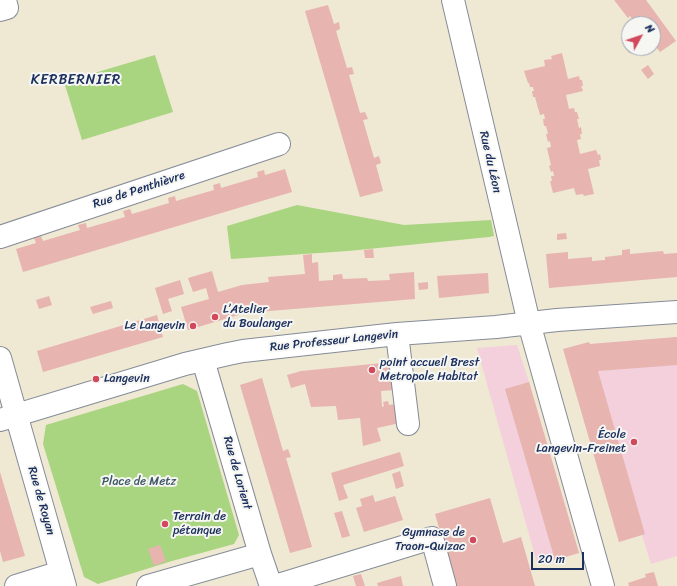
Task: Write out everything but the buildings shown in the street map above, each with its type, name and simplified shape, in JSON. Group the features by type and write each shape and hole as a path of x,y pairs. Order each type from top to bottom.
{"street":[{"path":"0,10 7,8 5,0"},
{"name":"Rue du Léon","path":"452,0 529,323 603,586"},
{"name":"Rue de Penthièvre","path":"0,236 279,144"},
{"name":"Rue Professeur Langevin","path":"8,418 185,364 243,351 397,334 496,327 557,320 677,312"},
{"path":"397,334 408,424"},
{"name":"Rue de Royan","path":"0,358 8,418 63,579"},
{"name":"Rue de Lorient","path":"203,360 260,554 271,586"},
{"path":"275,586 432,538 445,586"},
{"path":"148,586 260,554"},
{"path":"16,586 63,579"}],"shaded area":[{"name":"École Langevin-Freinet","path":"677,337 677,556 651,564 642,535 619,542 589,342 590,344"},
{"path":"517,345 579,553 555,560 537,563 477,348"}],"green space":[{"path":"155,55 173,112 82,140 64,82"},
{"path":"297,205 404,225 491,220 494,236 348,251 231,259 227,226"},
{"name":"Place de Metz","path":"183,384 197,391 239,535 234,544 98,584 84,577 43,444 46,425"}],"place":[{"name":"L’Atelier du Boulanger","path":"215,317"},
{"name":"Le Langevin","path":"193,326"},
{"name":"point accueil Brest Metropole Habitat","path":"372,370"},
{"name":"Langevin","path":"96,379"},
{"name":"École Langevin-Freinet","path":"634,442"},
{"name":"Terrain de pétanque","path":"165,524"},
{"name":"Gymnase de Traon-Quizac","path":"473,540"}],"district":[{"name":"KERBERNIER","path":"76,80"}]}
